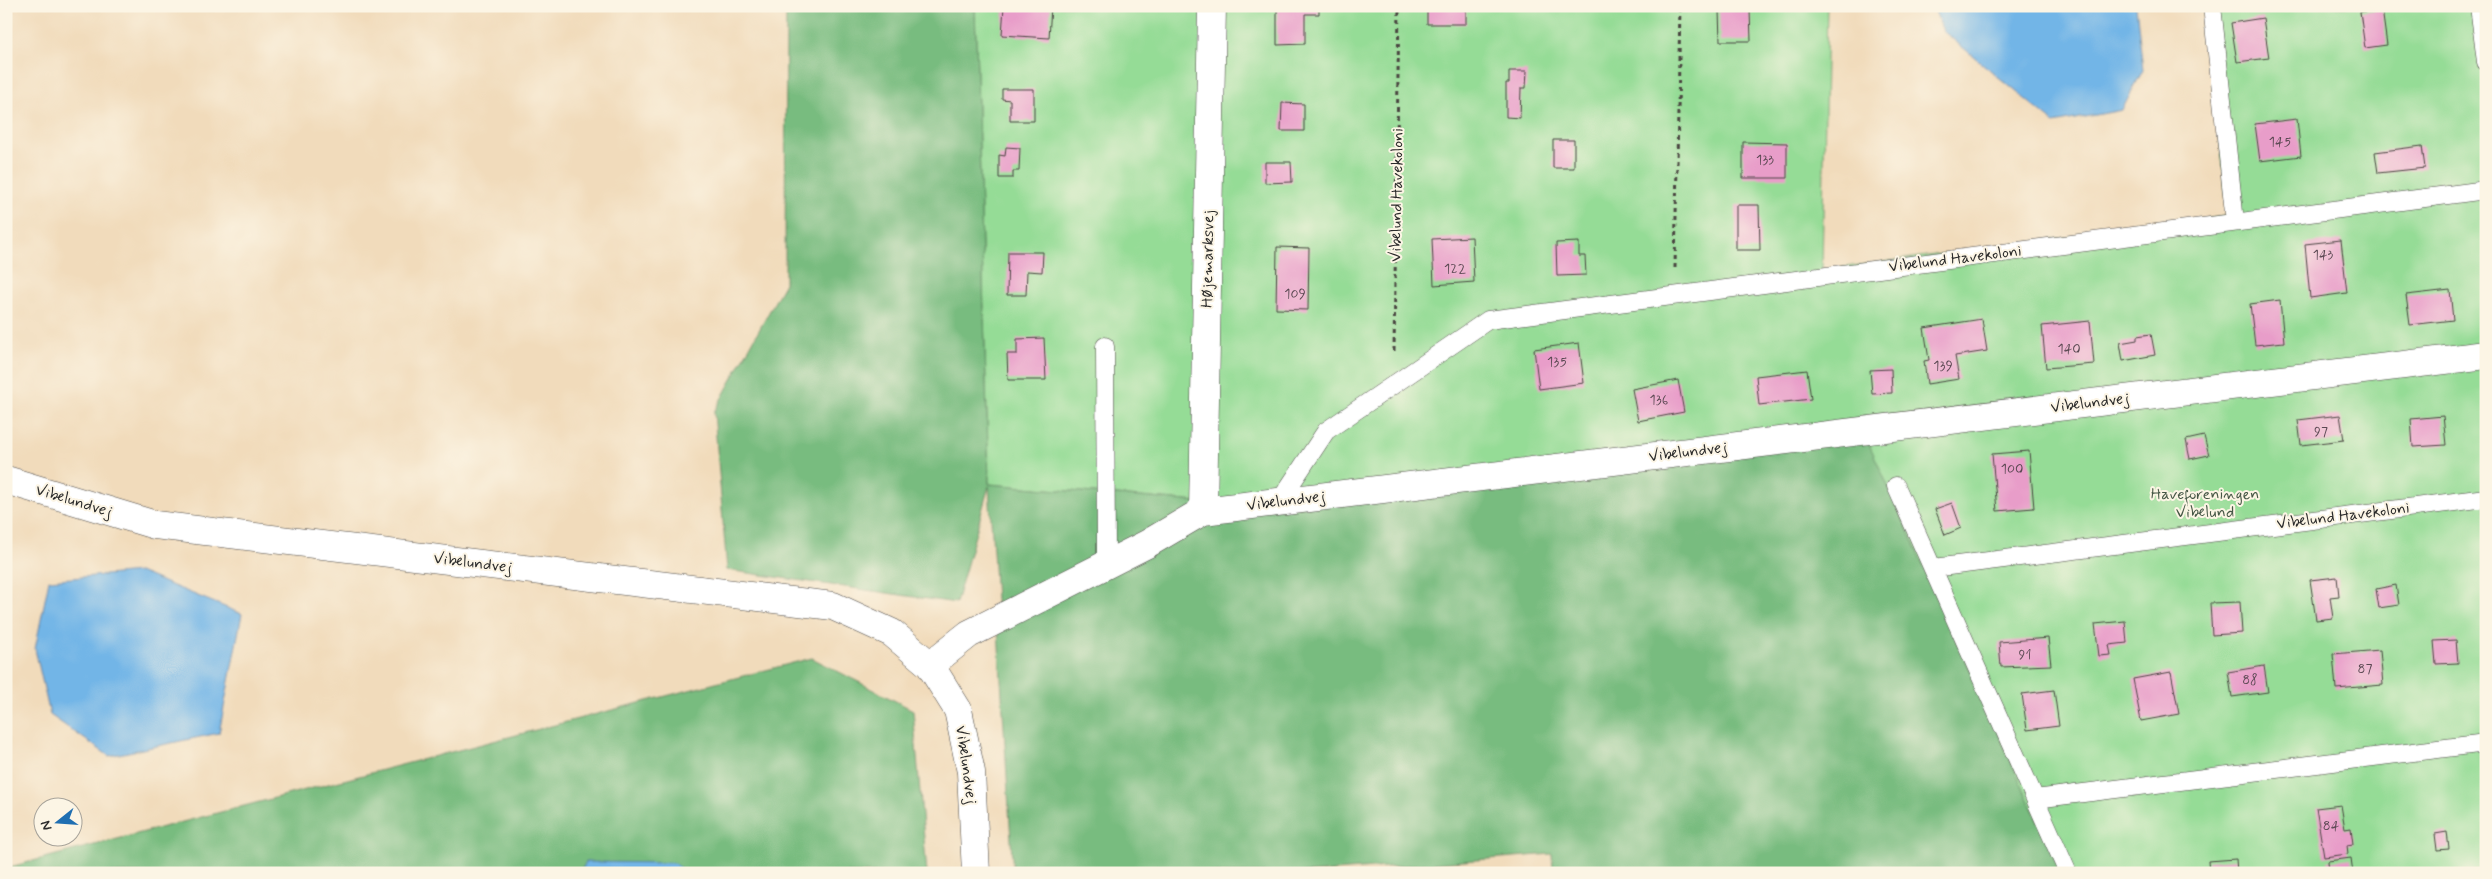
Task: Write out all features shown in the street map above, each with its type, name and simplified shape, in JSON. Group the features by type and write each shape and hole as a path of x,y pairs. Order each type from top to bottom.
{"street":[{"name":"Højemarksvej","path":"1204,511 1212,6"},
{"name":"Vibelundvej","path":"930,664 969,634 1106,564 1204,511 2486,355"},
{"name":"Vibelundvej","path":"6,480 155,525 832,606 892,633 930,664 958,710 971,772 976,873"}],"lane":[{"path":"2212,6 2235,222"},
{"path":"2479,6 2486,62"},
{"name":"Vibelund Havekoloni","path":"1278,502 1326,431 1488,320 2486,190"},
{"path":"1104,346 1106,564"},
{"path":"1896,486 2068,873"},
{"name":"Vibelund Havekoloni","path":"1933,568 2486,498"},
{"path":"2036,799 2486,743"}],"path":[{"name":"Vibelund Havekoloni","path":"1394,384 1399,6"},
{"path":"1675,295 1680,6"}],"green space":[{"path":"786,6 975,6 989,484 1279,509 1865,435 2061,873 1553,873 1552,854 1310,873 1013,873 989,486 956,603 727,570 714,412 785,283"},
{"name":"Haveforeningen Vibelund","path":"975,6 1827,6 1822,270 2228,216 2206,6 2486,6 2486,873 2061,873 1279,509 989,484"},
{"path":"812,658 913,710 927,873 6,873 6,868"}],"water":[{"path":"1933,6 2136,6 2143,70 2122,110 2054,123 1943,31"},
{"path":"139,572 242,614 219,733 109,756 50,715 35,649 49,580"},
{"path":"586,862 675,863 685,873 580,873"}],"building":[{"path":"1004,6 1051,6 1049,38 1002,35"},
{"path":"1277,6 1319,6 1319,14 1305,14 1305,44 1277,45"},
{"path":"1427,6 1466,6 1466,24 1427,24"},
{"path":"2382,9 2387,45 2365,48 2360,12"},
{"path":"1750,10 1751,41 1720,41 1719,11"},
{"path":"2263,18 2269,58 2237,62 2231,23"},
{"path":"1509,71 1527,71 1526,88 1521,88 1520,118 1506,117 1506,83 1509,83"},
{"path":"1002,89 1034,89 1034,121 1010,121 1010,100 1002,99"},
{"path":"1282,103 1304,104 1304,131 1281,131"},
{"path":"2297,119 2301,156 2260,161 2255,124"},
{"path":"1553,140 1574,140 1574,168 1553,168"},
{"path":"1743,142 1787,143 1787,178 1743,178"},
{"path":"2422,146 2425,168 2378,173 2375,152"},
{"path":"1006,147 1020,148 1019,171 1013,171 1013,178 999,178 999,155 1005,156"},
{"path":"1265,162 1291,162 1292,182 1265,183"},
{"path":"1736,205 1759,205 1760,250 1736,250"},
{"path":"1472,237 1474,282 1434,285 1432,239"},
{"path":"2341,240 2347,293 2310,298 2305,244"},
{"path":"1579,242 1579,256 1585,256 1586,275 1557,276 1556,243"},
{"path":"1277,247 1309,248 1308,310 1276,309"},
{"path":"1008,252 1043,252 1042,272 1027,271 1026,295 1007,295"},
{"path":"2450,290 2453,320 2410,325 2406,295"},
{"path":"2280,300 2284,342 2255,345 2250,304"},
{"path":"1982,319 1987,351 1955,356 1959,379 1927,384 1924,361 1929,360 1924,328"},
{"path":"2090,321 2094,364 2046,368 2042,326"},
{"path":"2151,334 2155,355 2123,361 2120,343 2137,340 2137,336"},
{"path":"1044,338 1046,380 1008,380 1007,354 1017,354 1017,339"},
{"path":"1579,343 1584,383 1539,389 1534,349"},
{"path":"1891,369 1892,393 1872,394 1870,370"},
{"path":"1807,370 1811,399 1759,405 1756,376"},
{"path":"1678,380 1684,412 1638,421 1632,389"},
{"path":"2340,415 2344,440 2301,445 2298,420"},
{"path":"2443,416 2446,445 2413,447 2411,419"},
{"path":"2204,436 2209,455 2190,459 2186,440"},
{"path":"2029,451 2034,508 1997,511 1992,454"},
{"path":"1952,503 1961,528 1945,535 1935,509"},
{"path":"2337,577 2339,596 2330,597 2333,618 2316,620 2310,580"},
{"path":"2396,585 2399,605 2379,608 2376,589"},
{"path":"2240,602 2242,633 2212,635 2210,603"},
{"path":"2125,621 2127,643 2109,645 2111,655 2099,656 2095,624"},
{"path":"2048,638 2051,665 2001,667 1999,642"},
{"path":"2456,640 2458,663 2436,664 2434,641"},
{"path":"2380,650 2383,685 2336,689 2333,654"},
{"path":"2264,666 2268,692 2232,697 2228,672"},
{"path":"2171,672 2179,714 2141,721 2133,679"},
{"path":"2054,690 2059,726 2027,730 2022,694"},
{"path":"2341,805 2345,829 2351,828 2353,844 2347,845 2348,854 2324,857 2316,808"},
{"path":"2447,832 2449,849 2437,850 2435,834"},
{"path":"2351,858 2353,873 2329,873 2328,861"},
{"path":"2236,859 2237,873 2209,873 2208,861"}]}
